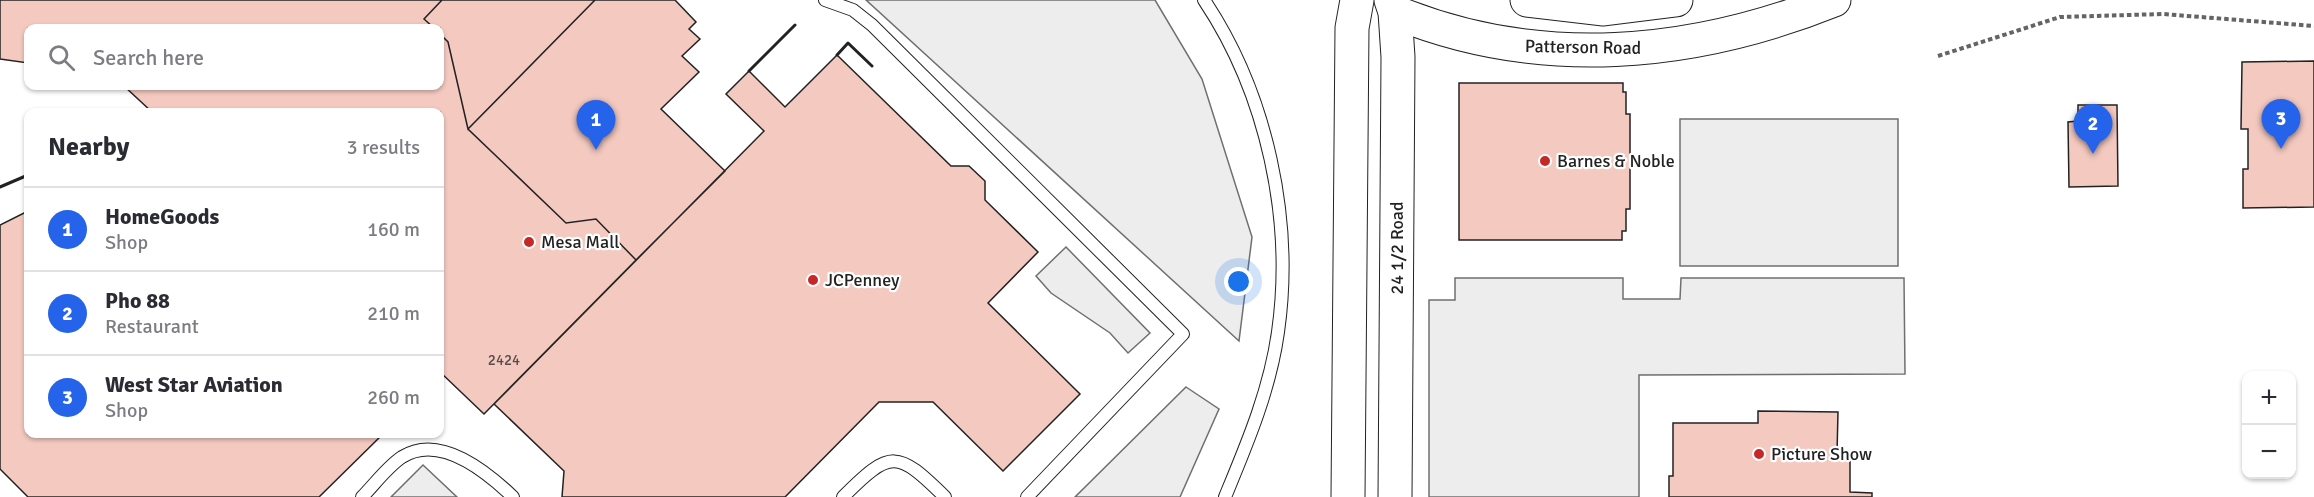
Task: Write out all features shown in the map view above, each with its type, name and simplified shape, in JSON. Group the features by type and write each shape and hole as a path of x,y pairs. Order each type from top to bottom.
{"main road":[{"path":"1348,497 1352,28 1358,0"},
{"path":"1527,0 1604,9 1676,0"},
{"name":"Patterson Road","path":"1385,4 1462,36 1515,46 1568,51 1623,51 1715,38 1803,12 1834,0"},
{"name":"24 1/2 Road","path":"1385,4 1398,57 1395,497"}],"lane":[{"path":"825,0 853,10 872,25 1183,334 1027,497"},
{"path":"1204,0 1232,50 1262,128 1274,179 1283,263 1278,333 1271,368 1258,415 1225,497"},
{"path":"362,497 401,458 425,451 439,452 469,462 495,479 513,497"},
{"path":"843,497 875,466 887,462 910,466 945,497"}],"path":[{"path":"1938,56 2060,17 2163,14 2314,26"}],"shaded area":[{"path":"866,0 1155,0 1202,79 1252,237 1239,341"},
{"path":"1680,119 1898,119 1898,266 1680,266"},
{"path":"1066,247 1150,333 1128,353 1110,333 1051,293 1036,276"},
{"path":"1455,278 1623,278 1623,299 1680,299 1681,278 1904,278 1905,374 1639,375 1639,497 1429,497 1429,300 1455,300"},
{"path":"1186,387 1219,409 1180,497 1075,497"},
{"path":"423,465 457,497 391,497"}],"building":[{"path":"0,0 442,0 424,19 430,24 24,24 24,62 0,59"},
{"path":"442,0 595,0 468,129 448,42 444,38 444,24 430,24 424,19"},
{"path":"595,0 675,0 696,22 689,29 700,39 682,56 699,72 661,109 725,171 636,260 596,219 566,223 468,129"},
{"name":"Mesa Mall","path":"444,38 448,42 468,129 566,223 596,219 636,260 484,414 444,376 444,108 148,108 128,90 444,90"},
{"name":"JCPenney","path":"837,55 951,166 969,166 985,181 985,200 1038,252 988,303 1080,394 1003,471 933,402 879,402 785,497 562,497 564,471 494,404 764,131 726,94 749,71 785,107"},
{"path":"2314,61 2314,207 2243,208 2243,169 2248,169 2248,129 2241,129 2242,62"},
{"name":"Barnes & Noble","path":"1459,83 1623,83 1623,92 1626,92 1626,114 1630,114 1630,209 1626,209 1626,231 1622,231 1622,240 1459,240"},
{"path":"2078,105 2117,105 2118,186 2069,187 2068,122 2078,121"},
{"path":"24,213 24,438 379,438 319,497 28,497 0,469 0,225"},
{"name":"Picture Show","path":"1758,411 1838,412 1837,454 1850,454 1850,492 1872,493 1872,497 1669,497 1669,476 1673,476 1673,423 1758,423"}],"wall":[{"path":"749,71 795,25"},
{"path":"837,55 848,43 872,66"},
{"path":"0,187 24,177"}],"place":[{"name":"West Star Aviation","path":"2281,149"},
{"name":"HomeGoods","path":"596,150"},
{"name":"Pho 88","path":"2093,154"},
{"name":"Barnes & Noble","path":"1545,161"},
{"name":"Mesa Mall","path":"529,242"},
{"name":"JCPenney","path":"813,280"},
{"name":"Picture Show","path":"1759,454"}]}
